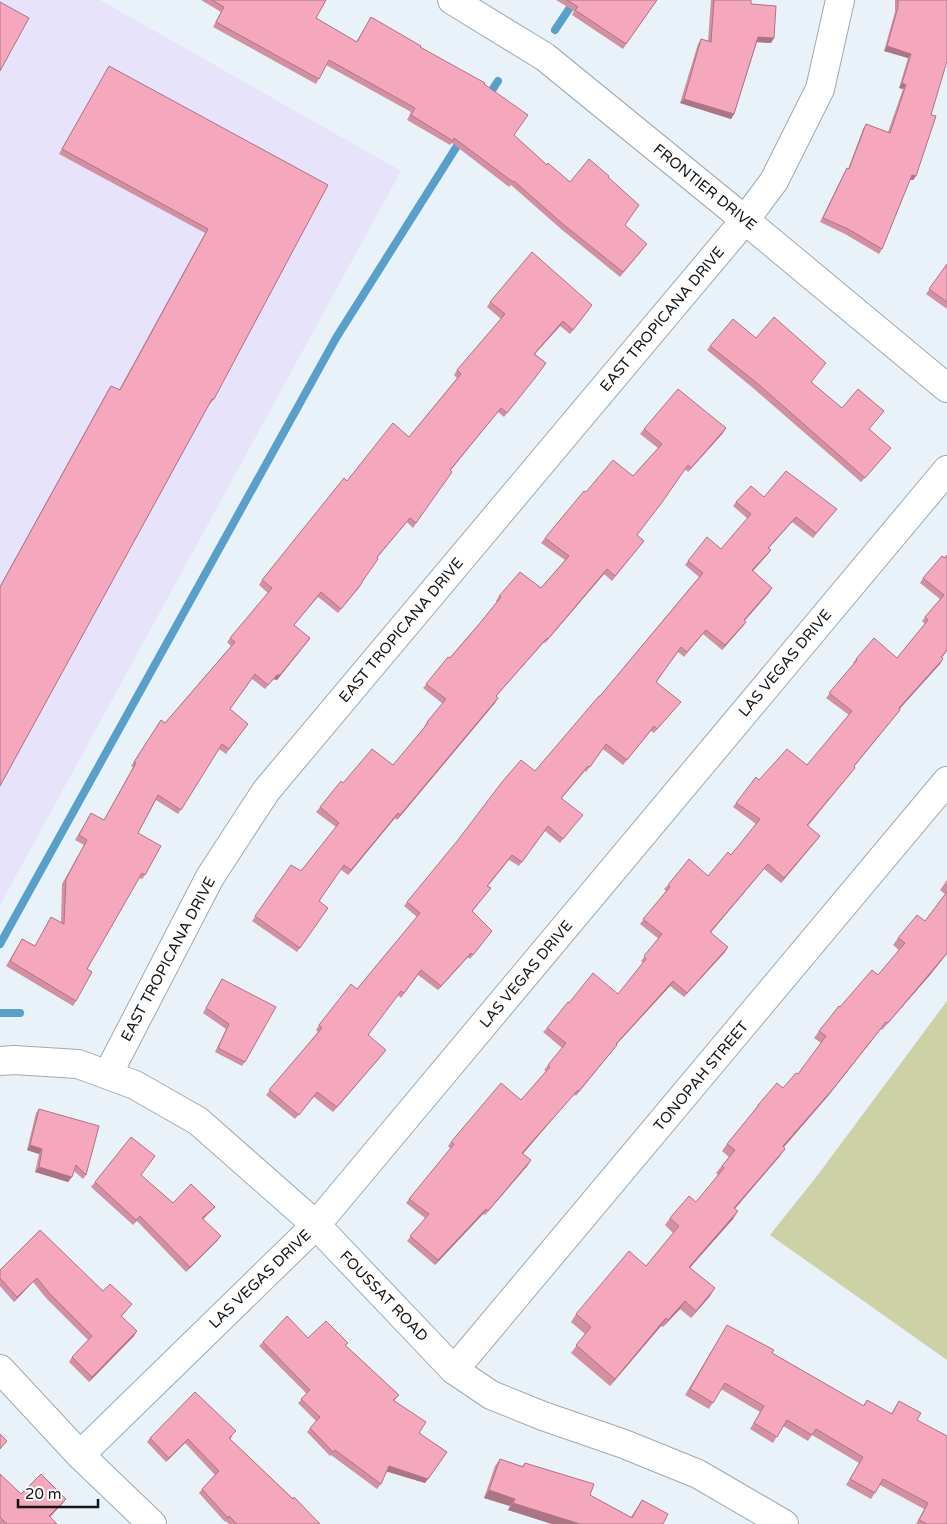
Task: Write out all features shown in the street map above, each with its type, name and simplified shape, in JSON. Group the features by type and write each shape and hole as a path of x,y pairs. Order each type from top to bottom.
{"street":[{"name":"FRONTIER DRIVE","path":"452,0 545,57 947,388"},
{"name":"EAST TROPICANA DRIVE","path":"108,1074 210,877 266,791 745,220 774,181 820,89 840,0"},
{"name":"LAS VEGAS DRIVE","path":"80,1455 316,1225 947,470"},
{"name":"TONOPAH STREET","path":"454,1370 947,781"},
{"name":"FOUSSAT ROAD","path":"0,1061 14,1060 78,1064 135,1085 198,1121 316,1225 454,1370 490,1395 543,1416 624,1444 698,1474 784,1524"},
{"path":"0,1370 80,1455 152,1524"}],"shaded area":[{"path":"0,0 100,0 401,171 0,905"}],"green space":[{"path":"947,1001 947,1360 770,1235 817,1176"}],"building":[{"path":"212,0 326,0 316,18 357,42 371,17 485,83 528,115 514,135 547,165 548,163 570,182 589,159 639,205 625,225 647,244 623,272 564,225 514,181 454,138 453,141 411,115 415,108 329,60 319,79 216,22 224,7"},
{"path":"567,0 657,0 626,44 575,10 578,7"},
{"path":"714,0 751,0 751,4 776,6 774,38 758,37 734,114 684,99 701,39 711,42"},
{"path":"898,0 947,0 947,61 931,115 936,116 916,176 912,175 882,249 848,229 823,218 847,168 849,169 866,124 890,133 906,85 902,83 911,54 887,46 898,7"},
{"path":"0,2 29,18 0,71"},
{"path":"109,66 328,185 214,399 212,399 0,786 0,587 111,386 120,390 208,229 62,149"},
{"path":"532,252 592,305 573,330 563,321 534,354 546,363 535,378 507,413 501,408 450,470 452,472 416,523 410,518 377,557 378,559 362,583 341,609 321,592 294,625 310,638 280,675 277,675 268,685 255,674 230,709 248,724 229,749 222,744 181,810 158,795 138,833 161,846 145,875 142,873 87,969 92,972 76,1001 10,961 22,939 35,946 51,917 64,924 66,879 87,840 79,835 91,813 104,820 136,763 134,762 161,720 165,723 235,642 230,638 272,588 262,580 344,478 347,481 393,423 409,437 461,374 457,370 505,314 490,302"},
{"path":"947,264 947,302 929,289"},
{"path":"774,317 826,363 811,382 842,408 858,389 884,411 869,429 891,448 865,478 757,383 710,346 733,319 756,338"},
{"path":"678,389 726,428 691,468 688,465 637,535 644,541 615,576 607,569 548,639 496,696 498,698 400,815 398,813 351,870 344,865 319,901 328,908 300,948 255,916 291,865 301,871 339,823 320,807 341,781 343,783 372,749 393,765 428,723 446,699 426,684 480,623 501,597 499,596 520,572 541,588 569,556 545,538 584,491 586,492 613,460 633,476 662,444 644,429"},
{"path":"786,471 837,509 816,533 796,517 768,548 771,550 752,570 772,588 744,620 746,622 725,645 706,630 687,652 681,647 656,682 681,702 657,729 654,726 627,760 606,744 590,767 588,766 561,798 583,815 563,839 548,826 522,862 512,855 487,886 491,888 472,911 492,931 473,955 471,953 441,986 421,970 404,993 401,991 368,1035 386,1050 337,1107 317,1092 299,1115 269,1090 322,1028 319,1025 351,984 357,989 420,913 407,902 521,760 535,771 703,573 688,561 707,537 721,549 751,514 736,502 751,486 764,497"},
{"path":"947,555 947,650 941,657 943,659 899,708 900,710 854,766 855,768 807,825 820,836 784,878 768,864 710,932 728,947 687,993 673,981 616,1044 579,1091 522,1153 531,1160 488,1211 486,1209 438,1260 410,1236 429,1214 409,1199 454,1144 451,1142 501,1083 521,1100 550,1067 548,1065 566,1043 547,1028 593,973 618,994 646,959 644,956 662,934 643,919 670,887 668,885 689,859 708,876 728,852 731,855 760,819 736,803 756,777 759,780 787,749 807,765 852,711 829,693 874,638 897,658 928,620 925,617 944,595 923,578 942,556 945,558"},
{"path":"947,892 947,953 888,1023 886,1022 833,1089 783,1146 785,1149 734,1208 738,1211 689,1267 715,1288 696,1311 685,1301 668,1320 666,1318 615,1379 576,1345 591,1327 576,1314 629,1251 646,1266 679,1226 670,1218 689,1196 696,1202 724,1168 722,1166 735,1150 727,1144 758,1105 777,1083 783,1088 796,1073 798,1074 826,1036 819,1031 839,1006 872,970 878,975 905,943 898,938 917,915 925,921"},
{"path":"222,979 276,1007 245,1062 218,1048 229,1024 206,1008"},
{"path":"39,1109 99,1126 86,1175 76,1165 72,1177 39,1167 42,1149 30,1145"},
{"path":"131,1137 155,1156 141,1175 173,1203 191,1184 215,1207 202,1218 221,1236 190,1267 140,1216 136,1220 95,1182"},
{"path":"40,1230 103,1291 110,1284 132,1304 121,1316 137,1331 92,1377 72,1357 92,1336 49,1293 37,1278 17,1297 0,1278 0,1270"},
{"path":"287,1316 308,1338 326,1321 348,1343 345,1345 399,1395 393,1400 426,1422 419,1433 447,1452 428,1479 389,1466 381,1484 335,1450 333,1452 310,1428 320,1417 301,1399 310,1390 263,1342"},
{"path":"727,1325 774,1350 772,1353 864,1406 867,1400 892,1414 899,1401 921,1413 917,1420 947,1436 947,1524 927,1524 919,1520 928,1503 883,1479 875,1493 850,1479 863,1457 816,1429 812,1435 787,1420 777,1437 754,1423 764,1406 725,1383 713,1403 690,1389"},
{"path":"195,1392 236,1431 229,1438 293,1499 294,1497 320,1524 237,1524 229,1516 228,1518 202,1489 219,1471 188,1439 169,1458 150,1438"},
{"path":"0,1434 7,1441 0,1449"},
{"path":"500,1459 523,1467 525,1463 594,1484 590,1495 632,1518 642,1500 668,1514 663,1524 580,1524 513,1503 515,1499 489,1490"},
{"path":"0,1474 21,1494 41,1474 66,1499 49,1516 57,1524 7,1524 0,1517"}],"waterway":[{"path":"555,30 575,0"},
{"path":"487,98 498,81"},
{"path":"0,944 336,338 462,138"},
{"path":"0,1013 20,1013"}]}
